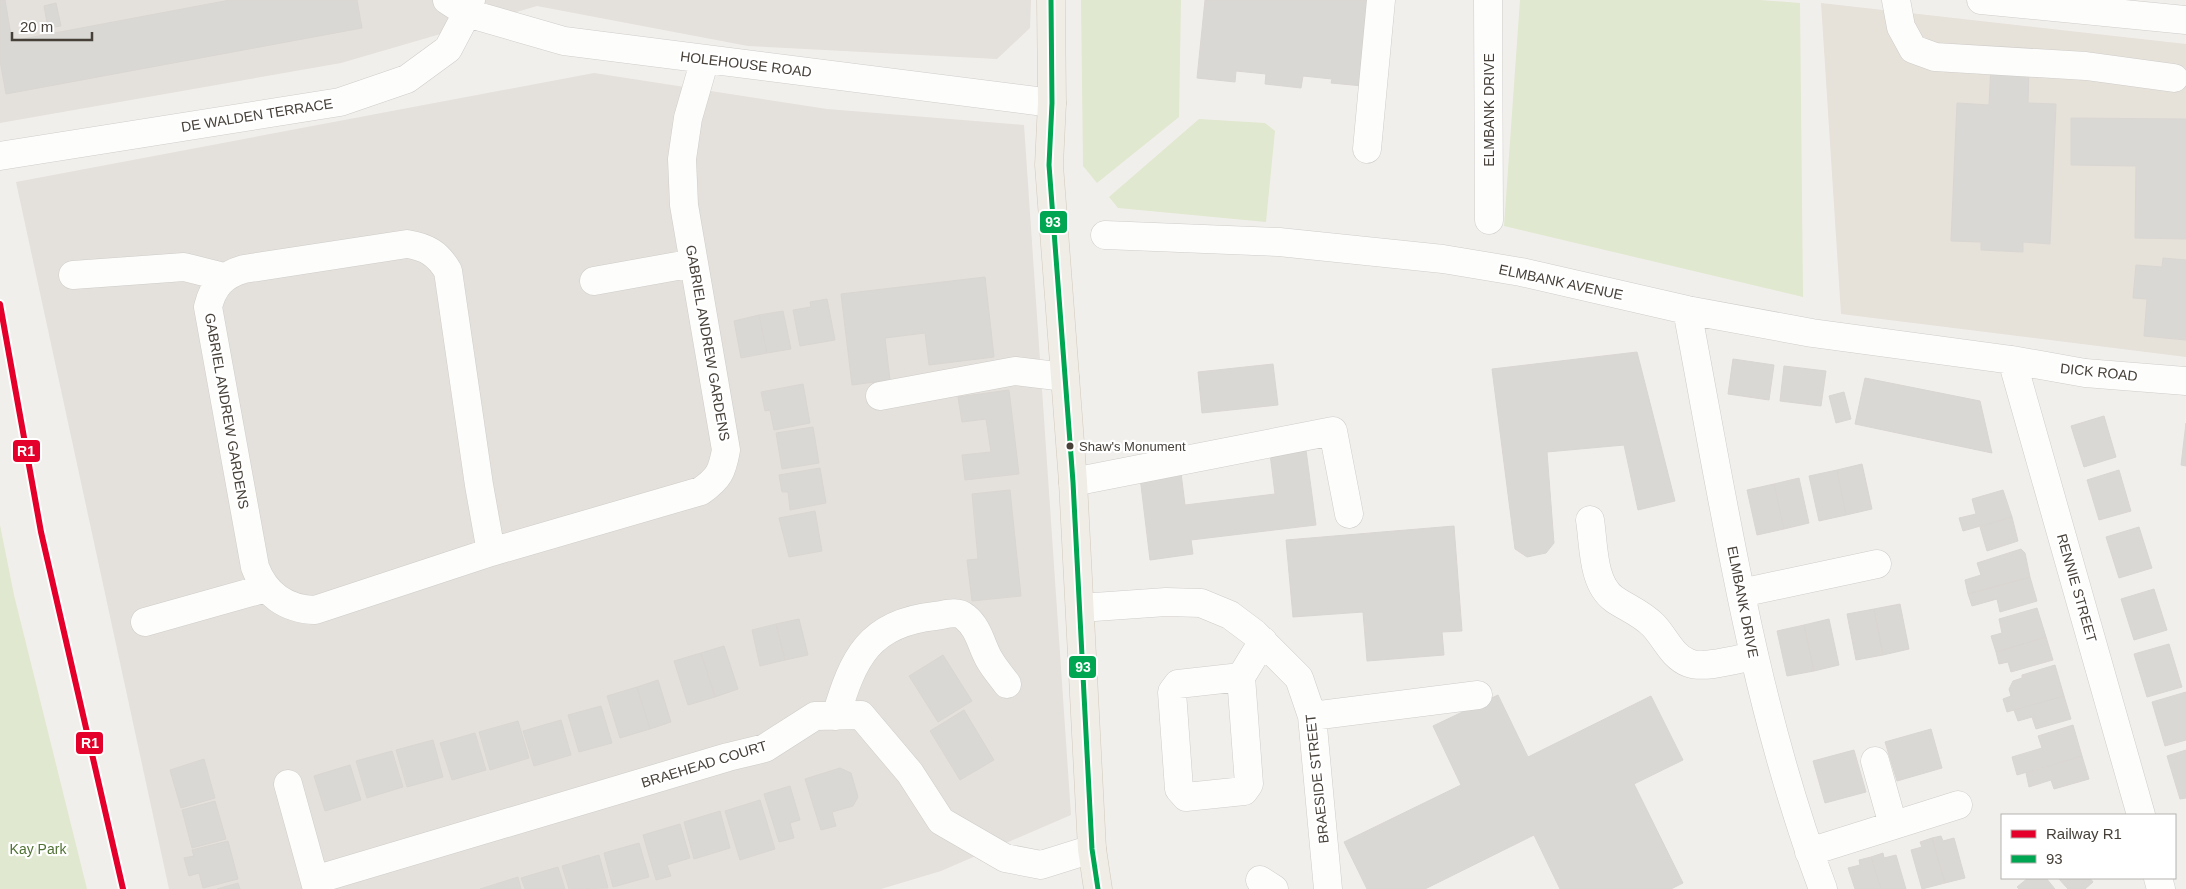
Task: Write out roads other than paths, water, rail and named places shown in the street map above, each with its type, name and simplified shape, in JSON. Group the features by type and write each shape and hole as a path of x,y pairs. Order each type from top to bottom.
{"main road":[{"path":"1051,0 1052,103 1048,165 1073,482 1092,849 1098,889"}],"street":[{"path":"1367,149 1381,0"},
{"name":"ELMBANK DRIVE","path":"1488,0 1489,220"},
{"path":"1896,0 1901,28 1913,49 1935,57 2086,66 2174,78"},
{"path":"1981,0 2186,20"},
{"name":"HOLEHOUSE ROAD","path":"462,4 564,41 1052,103"},
{"name":"DE WALDEN TERRACE","path":"7,155 340,102 407,79 448,49 462,4"},
{"name":"GABRIEL ANDREW GARDENS","path":"224,277 210,295 208,307 255,567 266,588 284,603 304,610 315,610 491,552 701,491 715,481 723,469 726,450 684,204 682,159 688,118 705,59"},
{"name":"ELMBANK AVENUE","path":"1105,235 1279,242 1443,259 1521,272 1687,310 1812,333 2012,360"},
{"path":"73,275 184,267 224,277 244,269 407,244 421,246 433,251 442,260 448,271 479,486 491,552"},
{"path":"594,281 694,263"},
{"name":"ELMBANK DRIVE","path":"1687,310 1753,656 1809,852 1823,889"},
{"name":"DICK ROAD","path":"2012,360 2086,373 2186,381"},
{"name":"RENNIE STREET","path":"2012,360 2141,814"},
{"path":"880,396 1015,371 1065,377"},
{"path":"1073,482 1332,431 1349,514"},
{"path":"1590,520 1597,570 1603,586 1613,598 1641,614 1653,625 1678,657 1690,664 1712,664 1753,656"},
{"path":"1741,593 1877,564"},
{"path":"145,622 266,588"},
{"name":"BRAESIDE STREET","path":"1080,608 1166,602 1201,603 1230,615 1263,641 1299,678 1312,716 1317,751 1328,889"},
{"path":"836,716 848,677 864,649 879,634 918,617 958,613 965,617 978,632 989,658 1007,684"},
{"path":"1241,676 1178,684 1172,692 1179,789 1186,797 1244,791 1249,784 1241,676 1263,641"},
{"path":"1312,716 1478,695"},
{"name":"BRAEHEAD COURT","path":"288,784 316,884 728,757 765,748 815,716 861,715 910,774 941,821 1005,858 1041,865 1092,849"},
{"path":"1875,761 1893,825"},
{"path":"1809,852 1958,805"}],"rail line":[{"name":"R1","path":"0,304 41,532 123,889"}],"place":[{"name":"Shaw's Monument","path":"1070,446"}],"park label":[{"name":"Kay Park","path":"38,849"}]}
